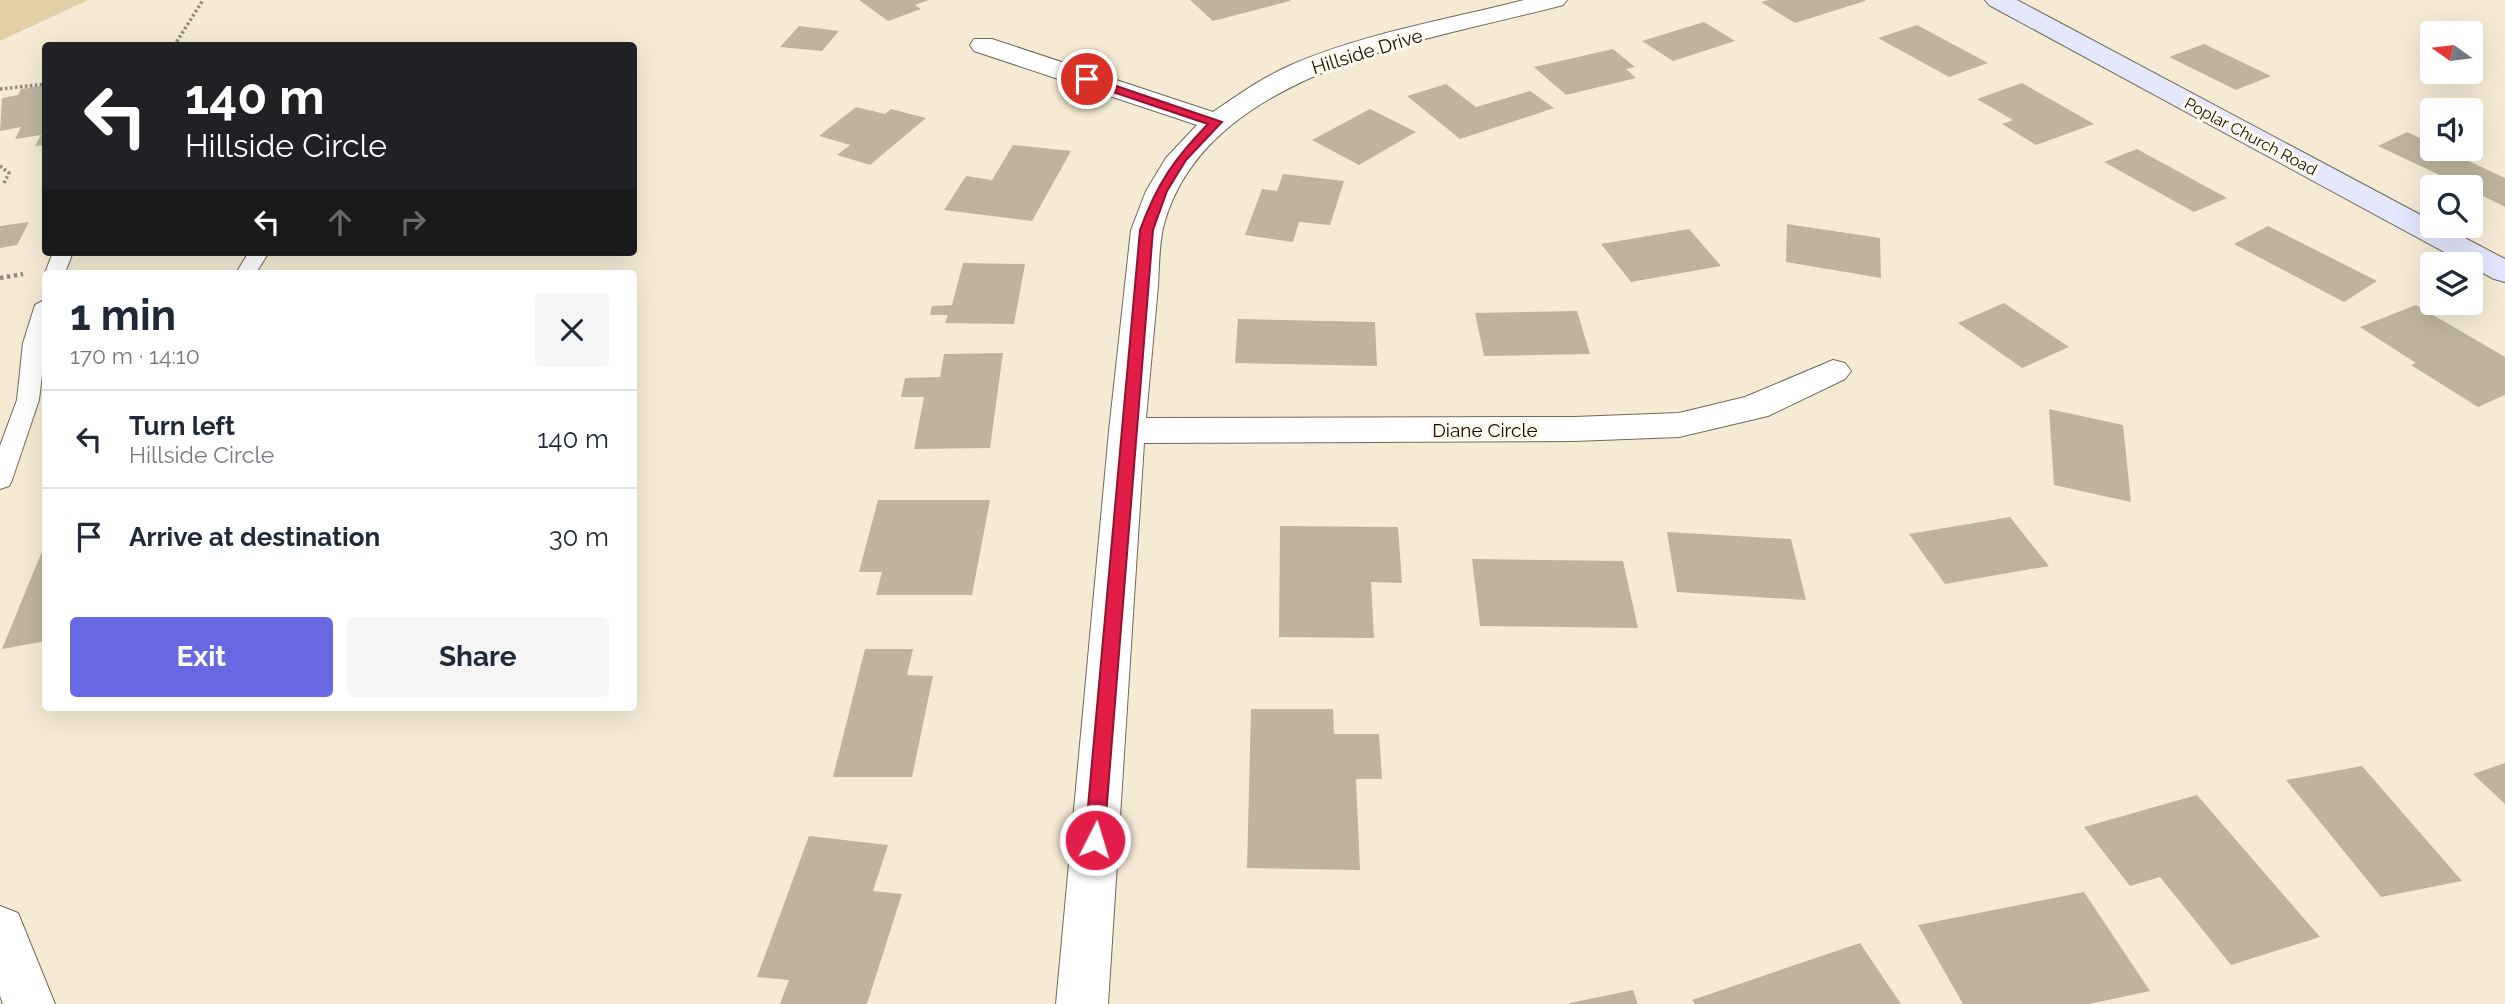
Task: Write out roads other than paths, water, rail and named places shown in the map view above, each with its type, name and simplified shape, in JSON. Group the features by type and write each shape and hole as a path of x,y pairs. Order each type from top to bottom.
{"street":[{"name":"Hillside Drive","path":"1082,1004 1127,432 1147,230 1161,191 1174,169 1216,122 1260,92 1339,56 1554,0"},
{"name":"Poplar Church Road","path":"1998,0 2505,272"},
{"path":"983,45 1216,122"},
{"name":"Diane Circle","path":"1127,432 1574,429 1679,425 1755,407 1833,371"},
{"path":"0,929 29,1004"}],"lane":[{"path":"0,480 37,398 34,343 42,318"}]}
